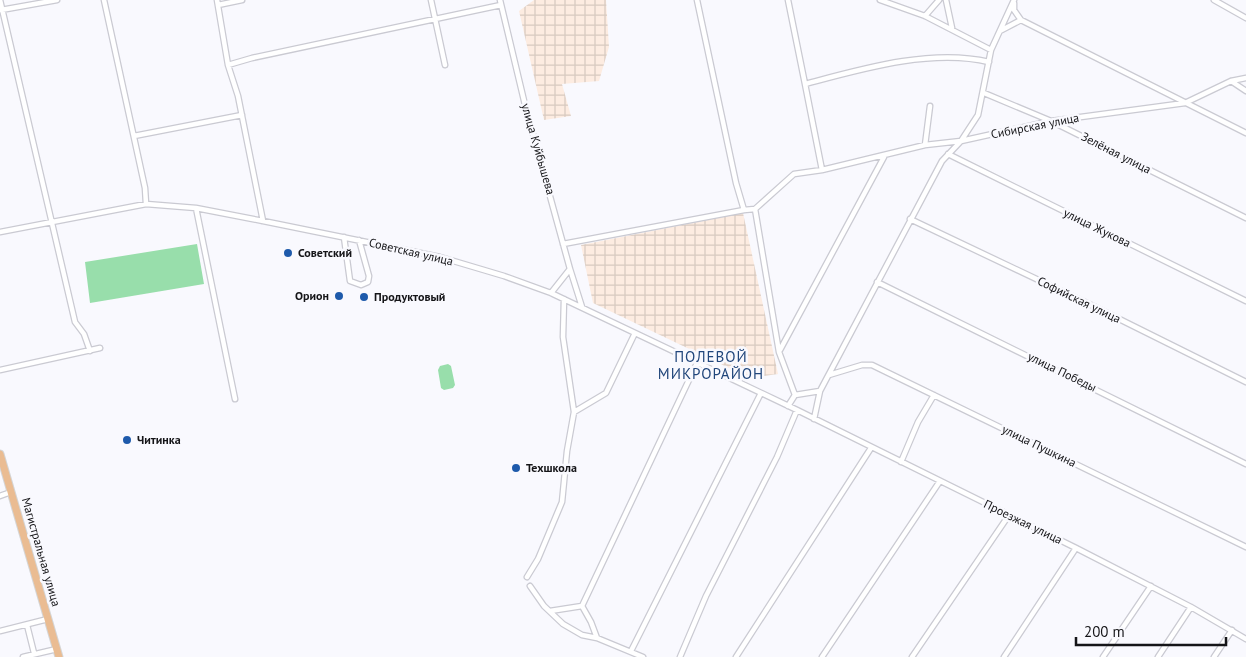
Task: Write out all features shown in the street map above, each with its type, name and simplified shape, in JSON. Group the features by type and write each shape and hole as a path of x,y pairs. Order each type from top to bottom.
{"main road":[{"name":"Магистральная улица","path":"0,454 59,657"}],"street":[{"path":"0,0 75,322 84,334 90,351"},
{"path":"1,10 57,0"},
{"path":"104,0 145,188 146,204"},
{"path":"242,0 217,3 228,65 242,115 264,221"},
{"path":"432,0 446,66"},
{"path":"698,0 736,183 744,210"},
{"path":"788,0 822,170"},
{"path":"880,0 952,28 962,36 991,50"},
{"path":"925,16 939,0"},
{"path":"946,0 952,28"},
{"path":"1014,0 1014,10 1021,20 1246,133"},
{"path":"814,419 820,392 828,375 910,220 948,154 961,141 978,115 984,93 991,50 1014,0"},
{"path":"1214,0 1246,18"},
{"path":"228,65 252,58 501,3"},
{"name":"улица Куйбышева","path":"501,3 526,109 582,307"},
{"path":"1000,31 1021,20"},
{"path":"805,84 856,71 940,57 964,57 989,62"},
{"name":"Сибирская улица","path":"755,209 794,174 822,170 925,145 961,141 1051,121 1185,103 1232,81 1246,78"},
{"path":"1232,81 1246,91"},
{"name":"Зелёная улица","path":"984,93 1051,121 1246,218"},
{"path":"925,145 930,106"},
{"path":"134,136 242,115"},
{"name":"улица Жукова","path":"948,154 1246,301"},
{"path":"779,352 884,156"},
{"name":"Советская улица","path":"0,232 146,204 196,208 440,257 504,276 551,293 797,410"},
{"path":"196,208 235,400"},
{"path":"563,244 755,209 779,352 795,394"},
{"name":"Софийская улица","path":"910,220 1092,305 1246,382"},
{"path":"344,237 350,281 361,285 368,282 369,276 359,240"},
{"path":"551,293 570,270"},
{"name":"улица Победы","path":"877,282 1246,464"},
{"path":"528,577 538,559 562,502 567,451 574,412 563,337 564,299"},
{"path":"574,412 606,392 635,333"},
{"path":"0,370 100,348"},
{"path":"582,606 697,363"},
{"name":"улица Пушкина","path":"828,375 862,365 872,365 1246,547"},
{"path":"795,394 820,392"},
{"path":"631,651 761,393"},
{"path":"788,406 795,394"},
{"path":"901,462 918,422 934,395"},
{"path":"680,657 706,596 777,457 797,410"},
{"name":"Проезжая улица","path":"797,410 1151,586 1246,639"},
{"path":"736,657 871,448"},
{"path":"822,657 940,481"},
{"path":"0,496 11,492"},
{"path":"912,657 1009,515"},
{"path":"1004,657 1076,548"},
{"path":"530,586 563,624 582,635 597,638 643,657"},
{"path":"1103,657 1151,586"},
{"path":"550,611 582,606"},
{"path":"582,606 597,638"},
{"path":"1158,657 1191,607"},
{"path":"0,631 48,618"},
{"path":"27,625 34,653"},
{"path":"1214,657 1232,630"},
{"path":"23,657 57,649"}],"shaded area":[{"path":"534,0 606,0 609,47 599,81 562,84 571,116 544,120 519,11"},
{"path":"743,213 778,374 750,378 593,303 581,245"}],"green space":[{"path":"197,244 204,284 90,303 85,262"},
{"path":"448,364 451,366 455,385 453,388 444,390 441,388 438,370 440,366"}],"place":[{"name":"Советский","path":"288,253"},
{"name":"Орион","path":"339,296"},
{"name":"Продуктовый","path":"364,297"},
{"name":"Читинка","path":"127,440"},
{"name":"Техшкола","path":"516,468"}],"district":[{"name":"ПОЛЕВОЙ МИКРОРАЙОН","path":"711,366"}]}
